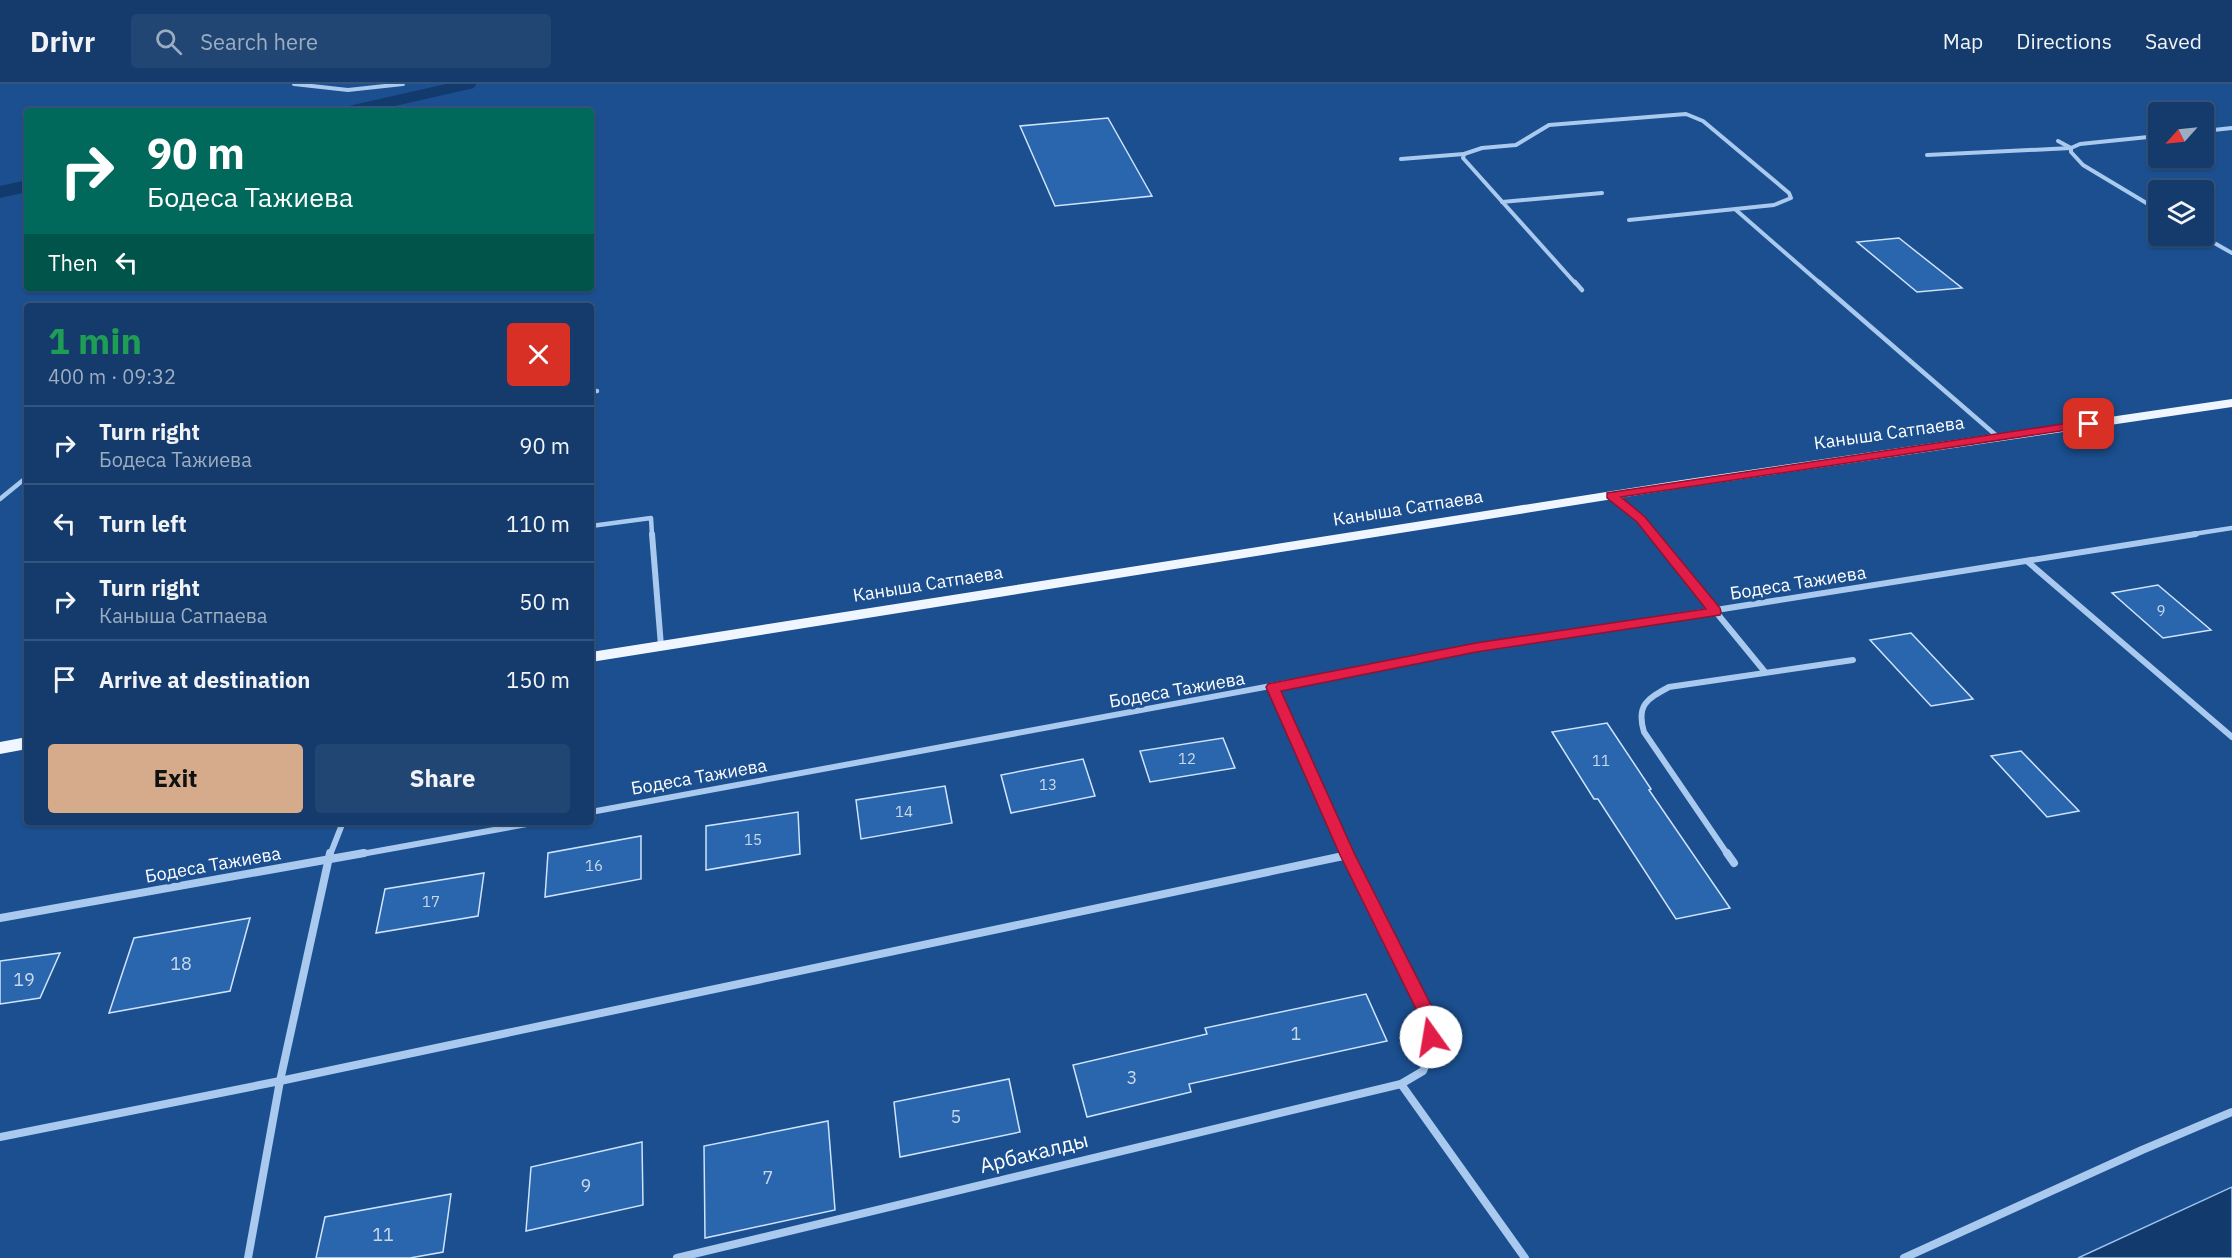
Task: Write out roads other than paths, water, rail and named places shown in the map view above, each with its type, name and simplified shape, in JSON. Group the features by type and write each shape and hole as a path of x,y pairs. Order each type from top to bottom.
{"main road":[{"name":"Каныша Сатпаева","path":"594,657 1611,495 2232,403"},
{"path":"0,748 24,744"}],"street":[{"path":"294,84 340,90 360,90 403,84"},
{"path":"1401,159 1464,154 1474,150 1523,143 1540,129 1549,125 1686,114 1703,121 1789,193 1791,198 1774,205 1629,220"},
{"path":"2214,130 2232,128"},
{"path":"1927,155 2071,148 2087,143 2148,137"},
{"path":"2058,141 2071,148 2073,156 2083,165 2148,204"},
{"path":"1464,154 1464,158 1502,202 1582,290"},
{"path":"1502,202 1602,193"},
{"path":"1736,210 1998,437"},
{"path":"2214,243 2232,253"},
{"path":"0,499 24,479"},
{"path":"1611,495 1641,520 1765,672"},
{"path":"594,526 651,518 661,646"},
{"name":"Бодеса Тажиева","path":"594,811 1476,648 1715,612 2232,528"},
{"path":"2028,562 2232,737"},
{"path":"1734,863 1644,732 1638,716 1642,706 1654,695 1669,687 1853,660"},
{"path":"1273,687 1348,855 1431,1023 1431,1052 1423,1071 1401,1084 1525,1258"},
{"path":"248,1258 280,1081 327,861 342,825"},
{"name":"Бодеса Тажиева","path":"0,918 522,825"},
{"path":"0,1137 280,1081 1348,855"},
{"name":"Арбакалды","path":"676,1258 1401,1084"},
{"path":"1904,1258 2142,1150 2232,1112"}],"water":[{"path":"2232,1187 2232,1258 2078,1258"}],"waterway":[{"path":"363,108 468,84"},
{"path":"0,192 24,187"}]}
